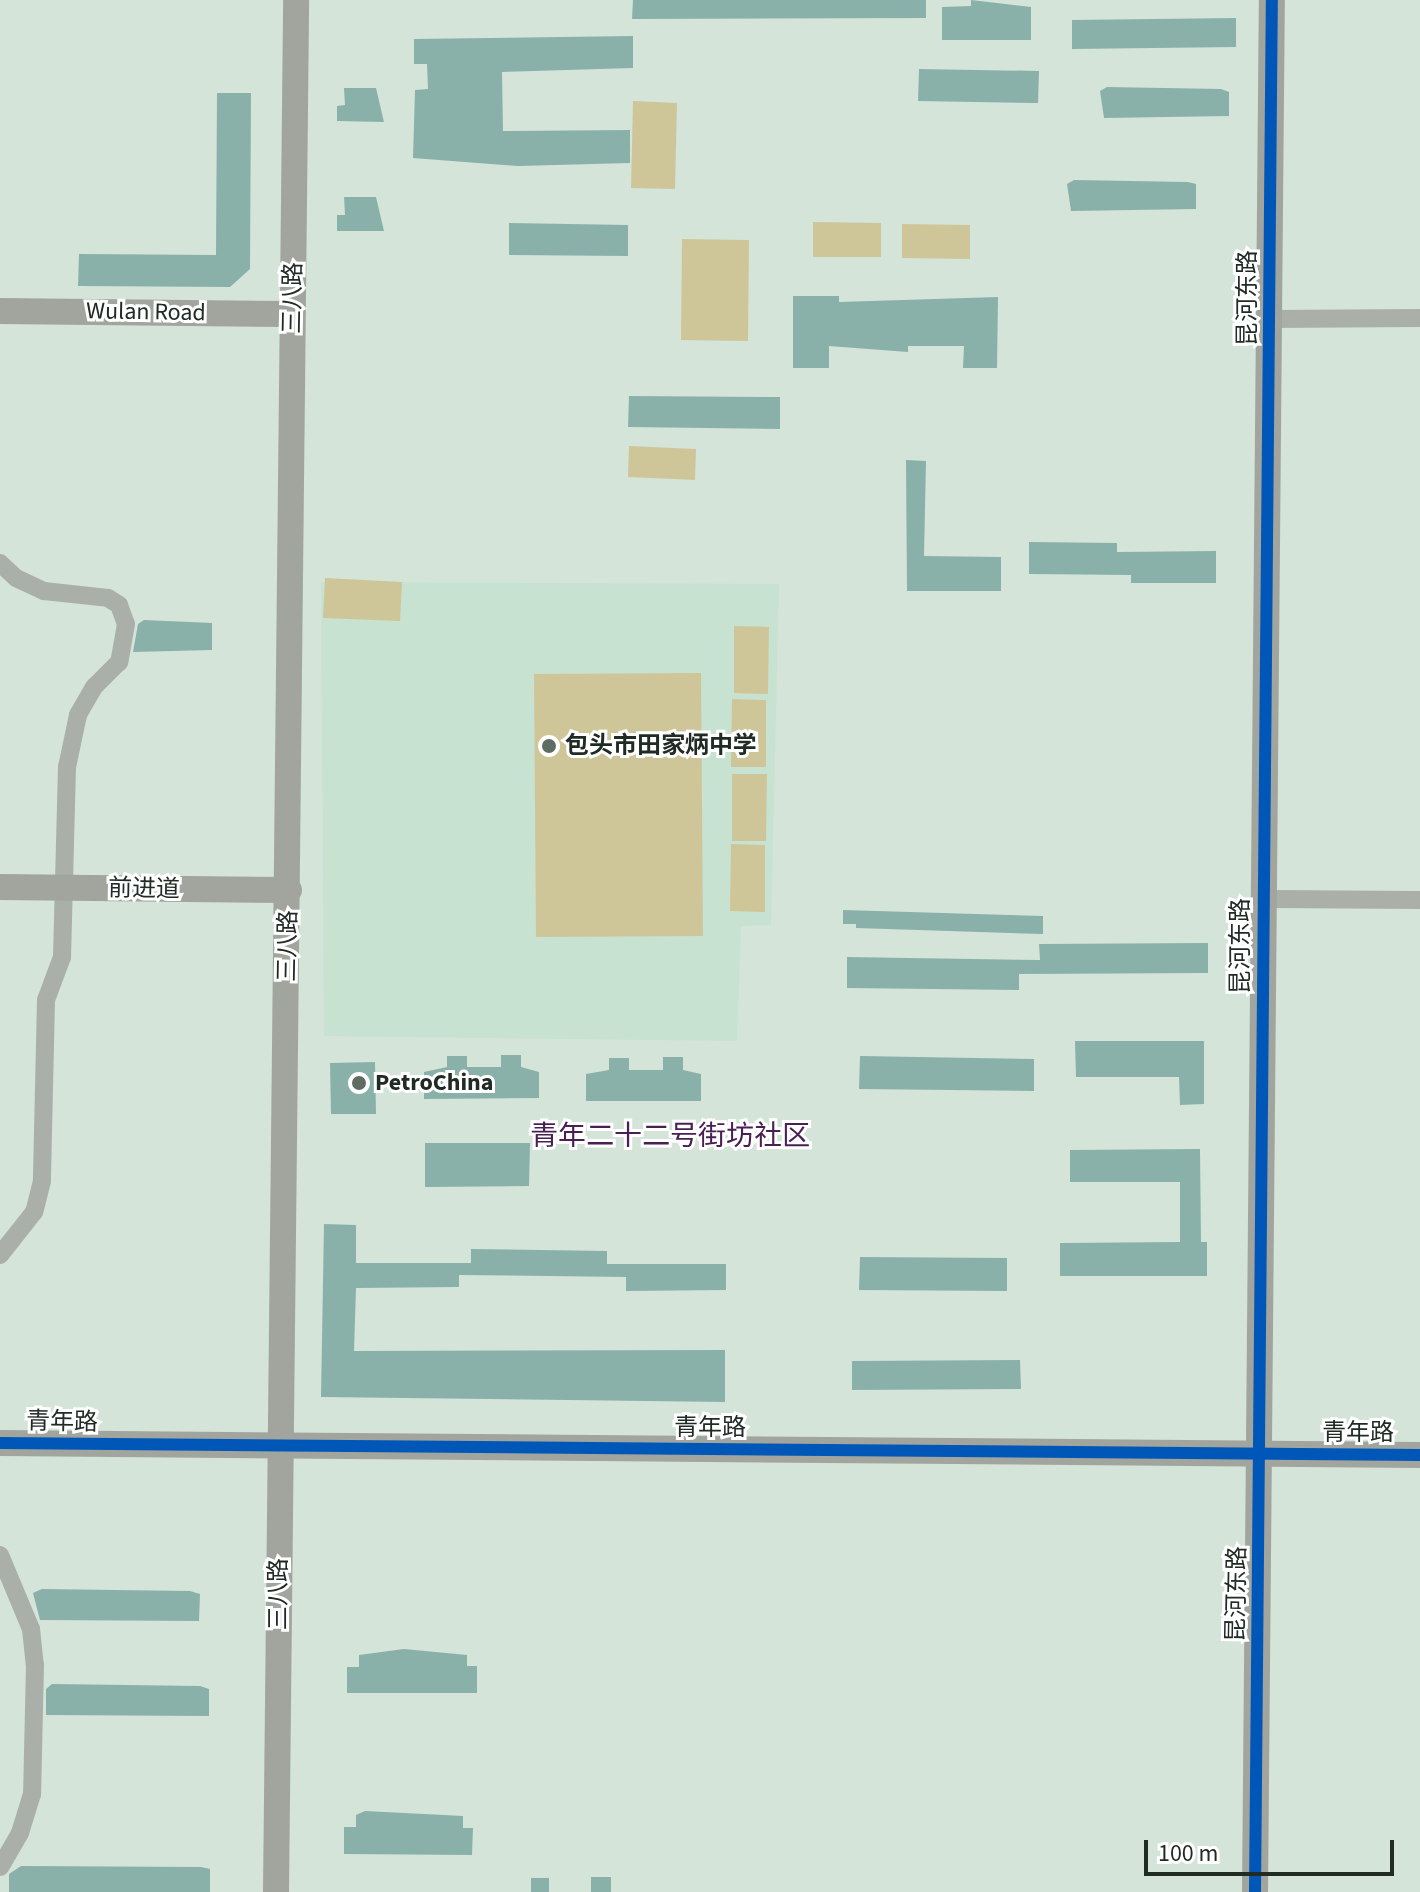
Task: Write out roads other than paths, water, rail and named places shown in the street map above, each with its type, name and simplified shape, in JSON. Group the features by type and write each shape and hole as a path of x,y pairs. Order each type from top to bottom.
{"main road":[{"name":"三八路","path":"276,1892 289,890 296,0"},
{"name":"昆河东路","path":"1255,1892 1272,0"},
{"name":"Wulan Road","path":"0,311 292,314"},
{"name":"前进道","path":"0,887 289,890"},
{"name":"青年路","path":"0,1443 1420,1455"}],"street":[{"path":"1270,319 1420,318"},
{"path":"0,563 16,578 44,591 108,598 119,605 126,624 119,662 94,687 78,715 67,767 61,888 62,957 46,1000 42,1181 34,1212 0,1255"},
{"path":"1263,899 1420,900"},
{"path":"0,1555 31,1629 35,1665 32,1794 20,1833 0,1867"}],"place":[{"name":"包头市田家炳中学","path":"549,746"},
{"name":"PetroChina","path":"359,1083"}],"district":[{"name":"青年二十二号街坊社区","path":"670,1136"}]}
